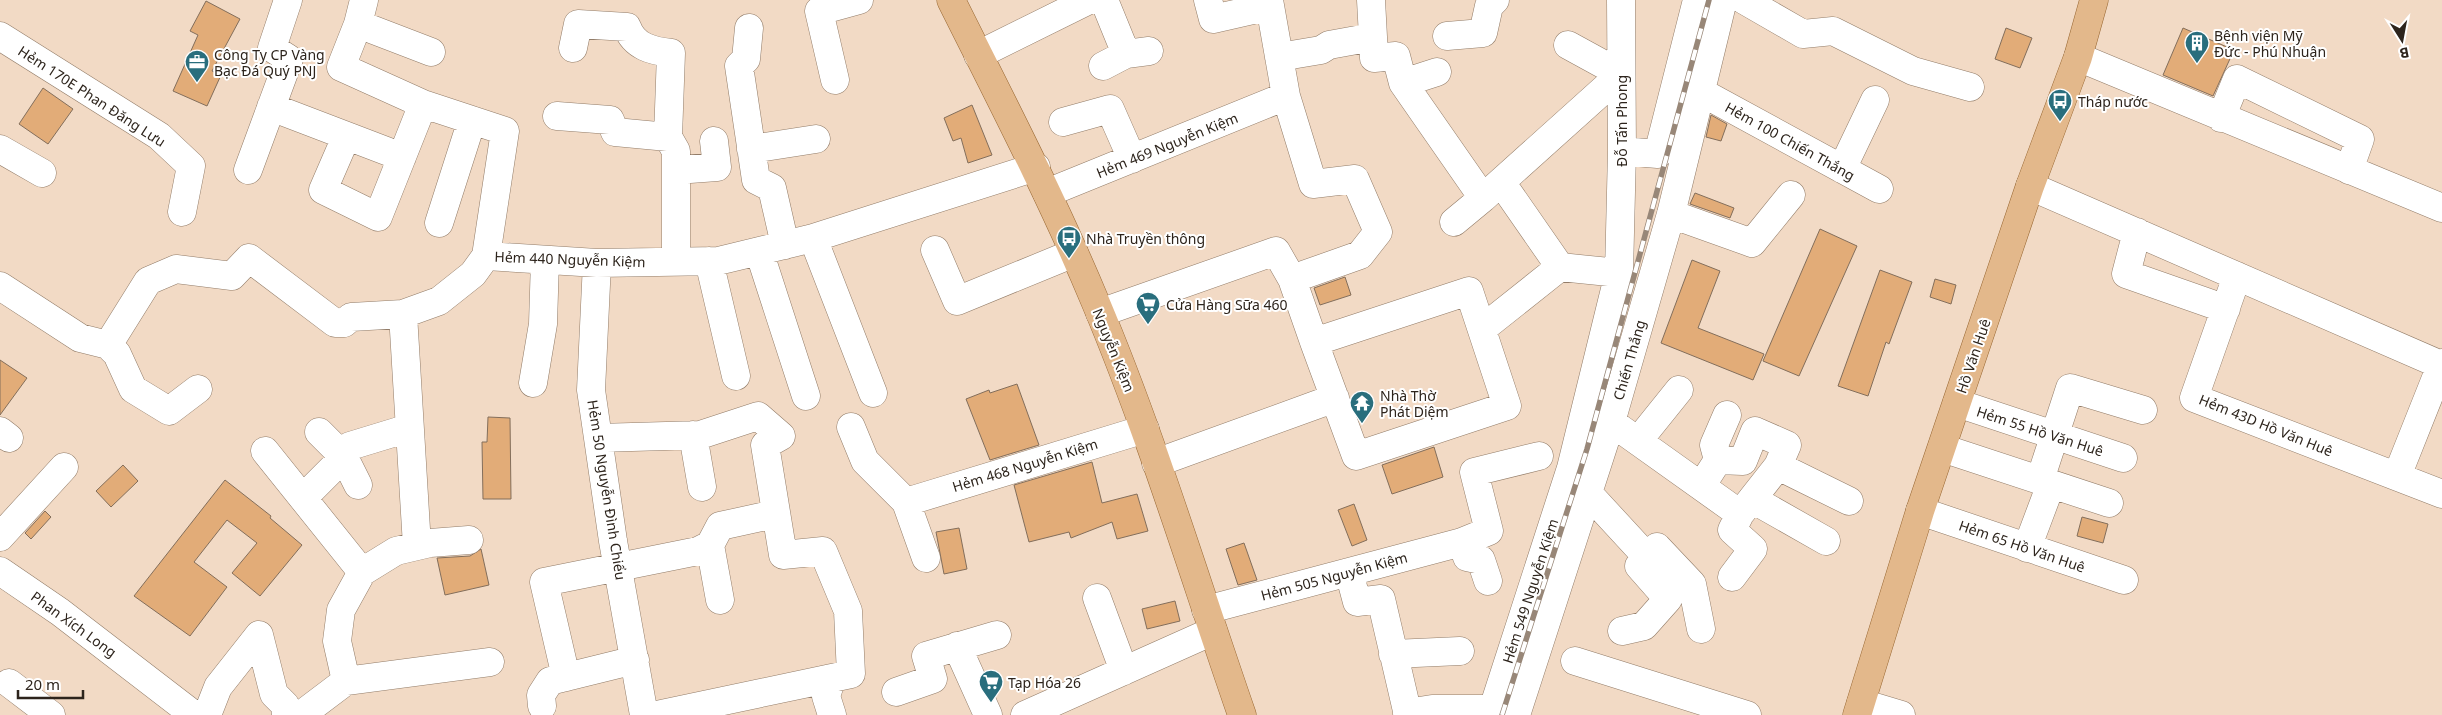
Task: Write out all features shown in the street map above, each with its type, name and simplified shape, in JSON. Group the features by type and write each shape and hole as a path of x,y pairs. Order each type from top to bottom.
{"main road":[{"name":"Nguyễn Kiệm","path":"951,0 1048,193 1100,313 1145,429 1242,715"},
{"name":"Hồ Văn Huê","path":"1859,709 1920,511 2030,186 2078,57 2094,0"}],"street":[{"path":"248,170 289,59 272,48 288,0"},
{"path":"835,80 818,11 859,0"},
{"path":"978,55 1089,0"},
{"path":"1104,0 1126,57"},
{"path":"1208,0 1213,19 1270,3 1286,96 1313,184 1356,179 1378,232 1360,255 1292,279"},
{"path":"1371,0 1374,58 1396,56 1403,83 1492,190 1560,267 1619,273"},
{"path":"1447,36 1483,33 1489,6 1495,0"},
{"name":"Đỗ Tấn Phong","path":"1571,468 1619,273 1622,151 1620,0"},
{"path":"1622,151 1658,154 1697,0"},
{"name":"Chiến Thắng","path":"1500,713 1588,493 1611,422 1671,214 1723,0"},
{"path":"1744,0 1803,34 1833,31 1913,71 1970,87"},
{"path":"430,52 361,12 341,67 423,104 505,131 486,256"},
{"path":"573,48 578,24 627,27 630,36 649,50 671,53 668,137 676,151 676,262"},
{"path":"749,28 746,60 739,66 751,149 756,180 772,188 772,248 806,396"},
{"name":"Hẻm 170E Phan Đăng Lưu","path":"0,36 159,136 191,166 182,212"},
{"path":"1279,57 1321,50 1329,44 1373,37"},
{"path":"1454,222 1621,74 1568,44"},
{"path":"2078,57 2221,118 2442,208"},
{"path":"1403,83 1437,72"},
{"path":"2221,118 2238,79 2360,139 2350,170"},
{"name":"Hẻm 100 Chiến Thắng","path":"1700,92 1879,190"},
{"name":"Hẻm 469 Nguyễn Kiệm","path":"1048,193 1286,96"},
{"path":"1842,169 1875,100"},
{"path":"346,136 323,190 378,217 423,104"},
{"path":"271,107 402,157"},
{"path":"1063,122 1110,109 1132,159"},
{"path":"557,116 610,120 615,132 668,137"},
{"path":"439,223 472,120"},
{"path":"751,149 816,139"},
{"path":"676,170 717,167 714,141"},
{"path":"0,149 42,173"},
{"name":"Hẻm 440 Nguyễn Kiệm","path":"108,345 148,281 176,269 232,276 248,258 335,323 344,323 351,317 402,314 439,301 473,274 486,256 597,263 718,261 813,238 1036,168"},
{"path":"2030,186 2442,364 2436,396 2397,476"},
{"path":"1671,214 1752,243 1791,195"},
{"path":"2137,232 2126,274 2226,309"},
{"path":"813,238 873,393"},
{"path":"1620,242 1660,253"},
{"path":"935,250 957,301 1074,253"},
{"path":"1100,313 1276,250 1292,279 1314,342 1334,398 1356,456 1507,406 1469,291 1314,342"},
{"path":"533,383 543,324 545,260"},
{"path":"709,261 736,376"},
{"name":"Hẻm 50 Nguyễn Đình Chiểu","path":"597,263 591,390 618,566 644,715"},
{"path":"1482,329 1560,267"},
{"name":"Hẻm 43D Hồ Văn Huê","path":"2237,276 2194,398 2442,494"},
{"path":"0,286 80,338 108,345 117,354 133,389 169,411 198,389"},
{"path":"402,314 417,546"},
{"path":"2027,548 2046,482 2054,436 2070,388 2143,410"},
{"path":"1638,441 1678,390"},
{"path":"1156,463 1334,398"},
{"name":"Hẻm 55 Hồ Văn Huê","path":"1957,403 2123,458"},
{"path":"1701,486 1718,460 1714,445 1727,415"},
{"path":"598,438 693,435 758,416 781,436 765,446 783,555 823,551 848,611 851,674 657,715"},
{"path":"1611,422 1701,486 1826,541"},
{"path":"851,427 865,461 906,502 926,558"},
{"path":"303,498 344,457 350,446 409,428"},
{"name":"Hẻm 468 Nguyễn Kiệm","path":"906,502 1145,429"},
{"path":"1718,460 1743,461 1756,431 1787,445 1778,466 1746,507 1732,530 1753,549 1732,578"},
{"path":"318,432 344,457 358,485"},
{"path":"693,435 702,487"},
{"path":"1942,448 2109,503"},
{"path":"265,451 362,572"},
{"name":"Hẻm 505 Nguyễn Kiệm","path":"1025,715 1054,709 1124,671 1209,621 1349,572 1462,542 1489,531 1474,472 1539,456"},
{"path":"1778,466 1849,500"},
{"path":"0,537 64,467"},
{"name":"Hẻm 549 Nguyễn Kiệm","path":"1500,713 1571,468"},
{"path":"1588,493 1647,557"},
{"name":"Hẻm 65 Hồ Văn Huê","path":"1920,511 2124,580"},
{"path":"566,677 544,582 698,551 710,545 720,526 775,514"},
{"path":"346,681 337,641 341,610 362,572 396,550 469,540"},
{"path":"1462,542 1467,557 1481,560 1488,581"},
{"path":"710,545 720,600"},
{"path":"1622,631 1644,626 1668,599 1639,566 1657,547 1692,584 1701,629"},
{"path":"1349,572 1357,602 1381,599 1407,714 1432,708 1500,713"},
{"name":"Phan Xích Long","path":"4,583 60,612 196,715"},
{"path":"1097,598 1124,671"},
{"path":"196,715 259,635 274,694 285,705 286,715"},
{"path":"896,692 933,678 926,656 997,635"},
{"path":"957,646 988,715"},
{"path":"1393,654 1460,651"},
{"path":"542,706 540,695 550,680 635,660"},
{"path":"1575,660 1747,715"},
{"path":"301,715 346,681 490,662"},
{"path":"832,678 826,696 832,715"},
{"path":"8,683 51,715"},
{"path":"1859,709 1901,715"}],"building":[{"path":"206,1 240,19 212,71 221,75 207,106 173,91 198,35 190,31"},
{"path":"2006,28 2032,38 2020,68 1995,59"},
{"name":"Bệnh viện Mỹ Đức - Phú Nhuận","path":"2183,28 2234,50 2213,96 2163,75"},
{"path":"43,88 73,109 48,144 19,124"},
{"path":"972,105 992,155 968,163 961,138 953,141 944,118"},
{"path":"1711,115 1727,124 1721,141 1706,137"},
{"path":"1695,193 1734,208 1730,218 1690,204"},
{"path":"1820,229 1857,246 1799,376 1763,361"},
{"path":"1692,260 1720,271 1698,328 1764,354 1753,380 1661,343"},
{"path":"1880,270 1912,282 1889,344 1886,342 1868,396 1838,386"},
{"path":"1345,277 1351,295 1320,305 1314,288"},
{"path":"1935,279 1956,285 1951,304 1930,297"},
{"path":"0,360 27,378 0,415"},
{"path":"1017,384 1039,445 990,460 966,399 989,390 990,393"},
{"path":"488,417 510,418 511,499 483,499 482,442 487,442"},
{"path":"1434,447 1443,477 1392,494 1382,465"},
{"path":"1092,462 1102,503 1137,494 1148,531 1117,539 1112,522 1071,538 1069,532 1029,542 1014,485"},
{"path":"123,465 138,481 111,507 96,491"},
{"path":"225,480 271,516 270,518 302,545 260,596 232,573 257,543 227,520 194,562 227,587 190,636 134,596"},
{"path":"1354,504 1367,540 1352,546 1338,510"},
{"path":"45,511 51,517 31,539 25,533"},
{"path":"2082,517 2108,524 2103,543 2077,536"},
{"path":"959,528 967,569 944,574 936,532"},
{"path":"1244,543 1257,580 1238,585 1226,549"},
{"path":"481,549 489,585 445,595 437,558 470,556"},
{"path":"1175,601 1180,621 1147,629 1142,609"}],"railway":[{"path":"1502,715 1587,449 1709,0"}],"place":[{"name":"Bệnh viện Mỹ Đức - Phú Nhuận","path":"2197,64"},
{"name":"Công Ty CP Vàng Bạc Đá Quý PNJ","path":"197,83"},
{"name":"Tháp nước","path":"2060,122"},
{"name":"Nhà Truyền thông","path":"1069,259"},
{"name":"Cửa Hàng Sữa 460","path":"1148,325"},
{"name":"Nhà Thờ Phát Diệm","path":"1362,424"},
{"name":"Tạp Hóa 26","path":"991,703"}]}
